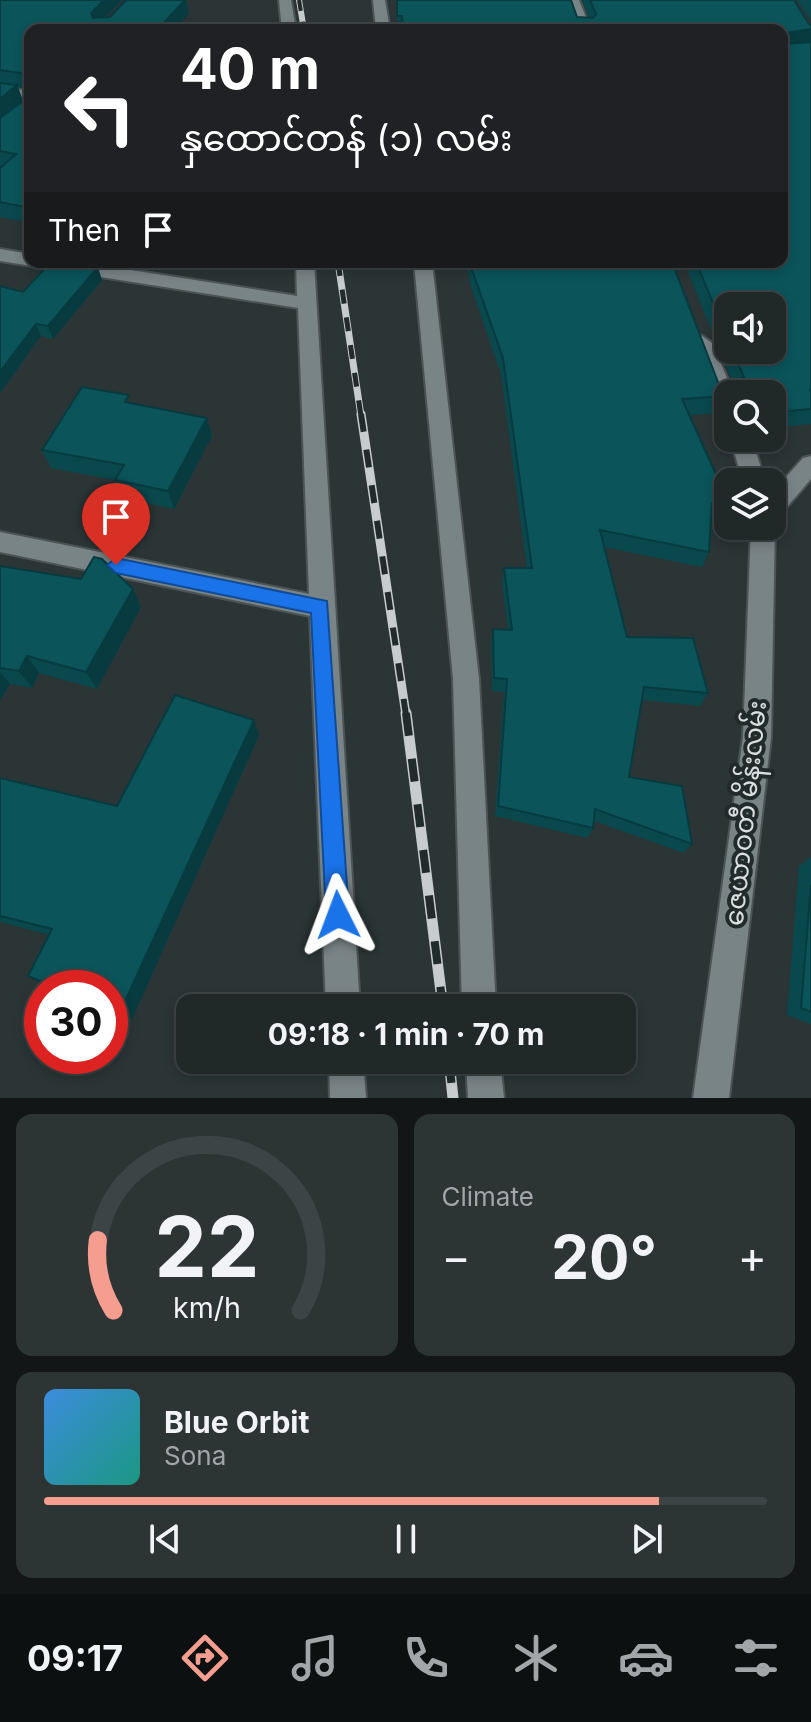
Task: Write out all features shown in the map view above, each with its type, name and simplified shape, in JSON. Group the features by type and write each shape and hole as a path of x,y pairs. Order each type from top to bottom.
{"street":[{"path":"285,0 288,24"},
{"path":"379,0 382,24"},
{"path":"573,0 582,24"},
{"path":"0,91 24,94"},
{"path":"0,255 24,259"},
{"path":"81,268 309,304"},
{"path":"306,268 320,607 342,994"},
{"path":"424,268 466,679 478,994"},
{"path":"697,329 718,380"},
{"path":"786,493 811,464"},
{"name":"ဇေယာဝတီ မိန်းလမ်း","path":"711,1098 757,737 763,540"},
{"path":"0,542 320,607"},
{"path":"347,1074 348,1098"},
{"path":"484,1074 486,1098"}],"building":[{"path":"0,0 104,0 91,13 93,18 110,17 126,0 185,0 163,24 24,24 24,74 0,70"},
{"path":"397,0 571,0 577,17 593,18 596,14 590,0 794,0 811,29 788,32 788,24 403,24 402,16 397,16"},
{"path":"811,42 811,409 786,411 786,380 740,380 744,377 738,364 786,364 786,292 714,292 714,305 698,268 788,268 788,44"},
{"path":"0,83 17,85 0,99"},
{"path":"24,100 24,207 0,202 0,168 16,154 0,151 0,118"},
{"path":"45,268 97,268 48,326 36,324 0,372 0,286 23,292"},
{"path":"472,268 674,268 717,380 714,380 714,397 682,399 714,470 709,552 600,530 627,637 693,638 708,693 644,687 629,777 682,786 692,844 595,809 593,828 498,806 507,679 494,678 493,629 512,630 504,568 532,568 503,358"},
{"path":"82,387 129,395 125,402 207,418 168,491 115,480 124,465 42,450"},
{"path":"94,557 102,559 133,589 86,672 27,656 19,671 0,668 0,566 81,579"},
{"path":"175,695 254,720 128,995 128,970 31,970 52,929 0,916 0,778 117,806"},
{"path":"811,885 811,1012 801,1008"}],"railway":[{"path":"299,0 303,24"},
{"path":"339,268 361,416"},
{"path":"361,414 406,715"},
{"path":"406,713 441,994"},
{"path":"450,1074 453,1098"}],"route":[{"path":"116,565 320,607 338,915"}]}
